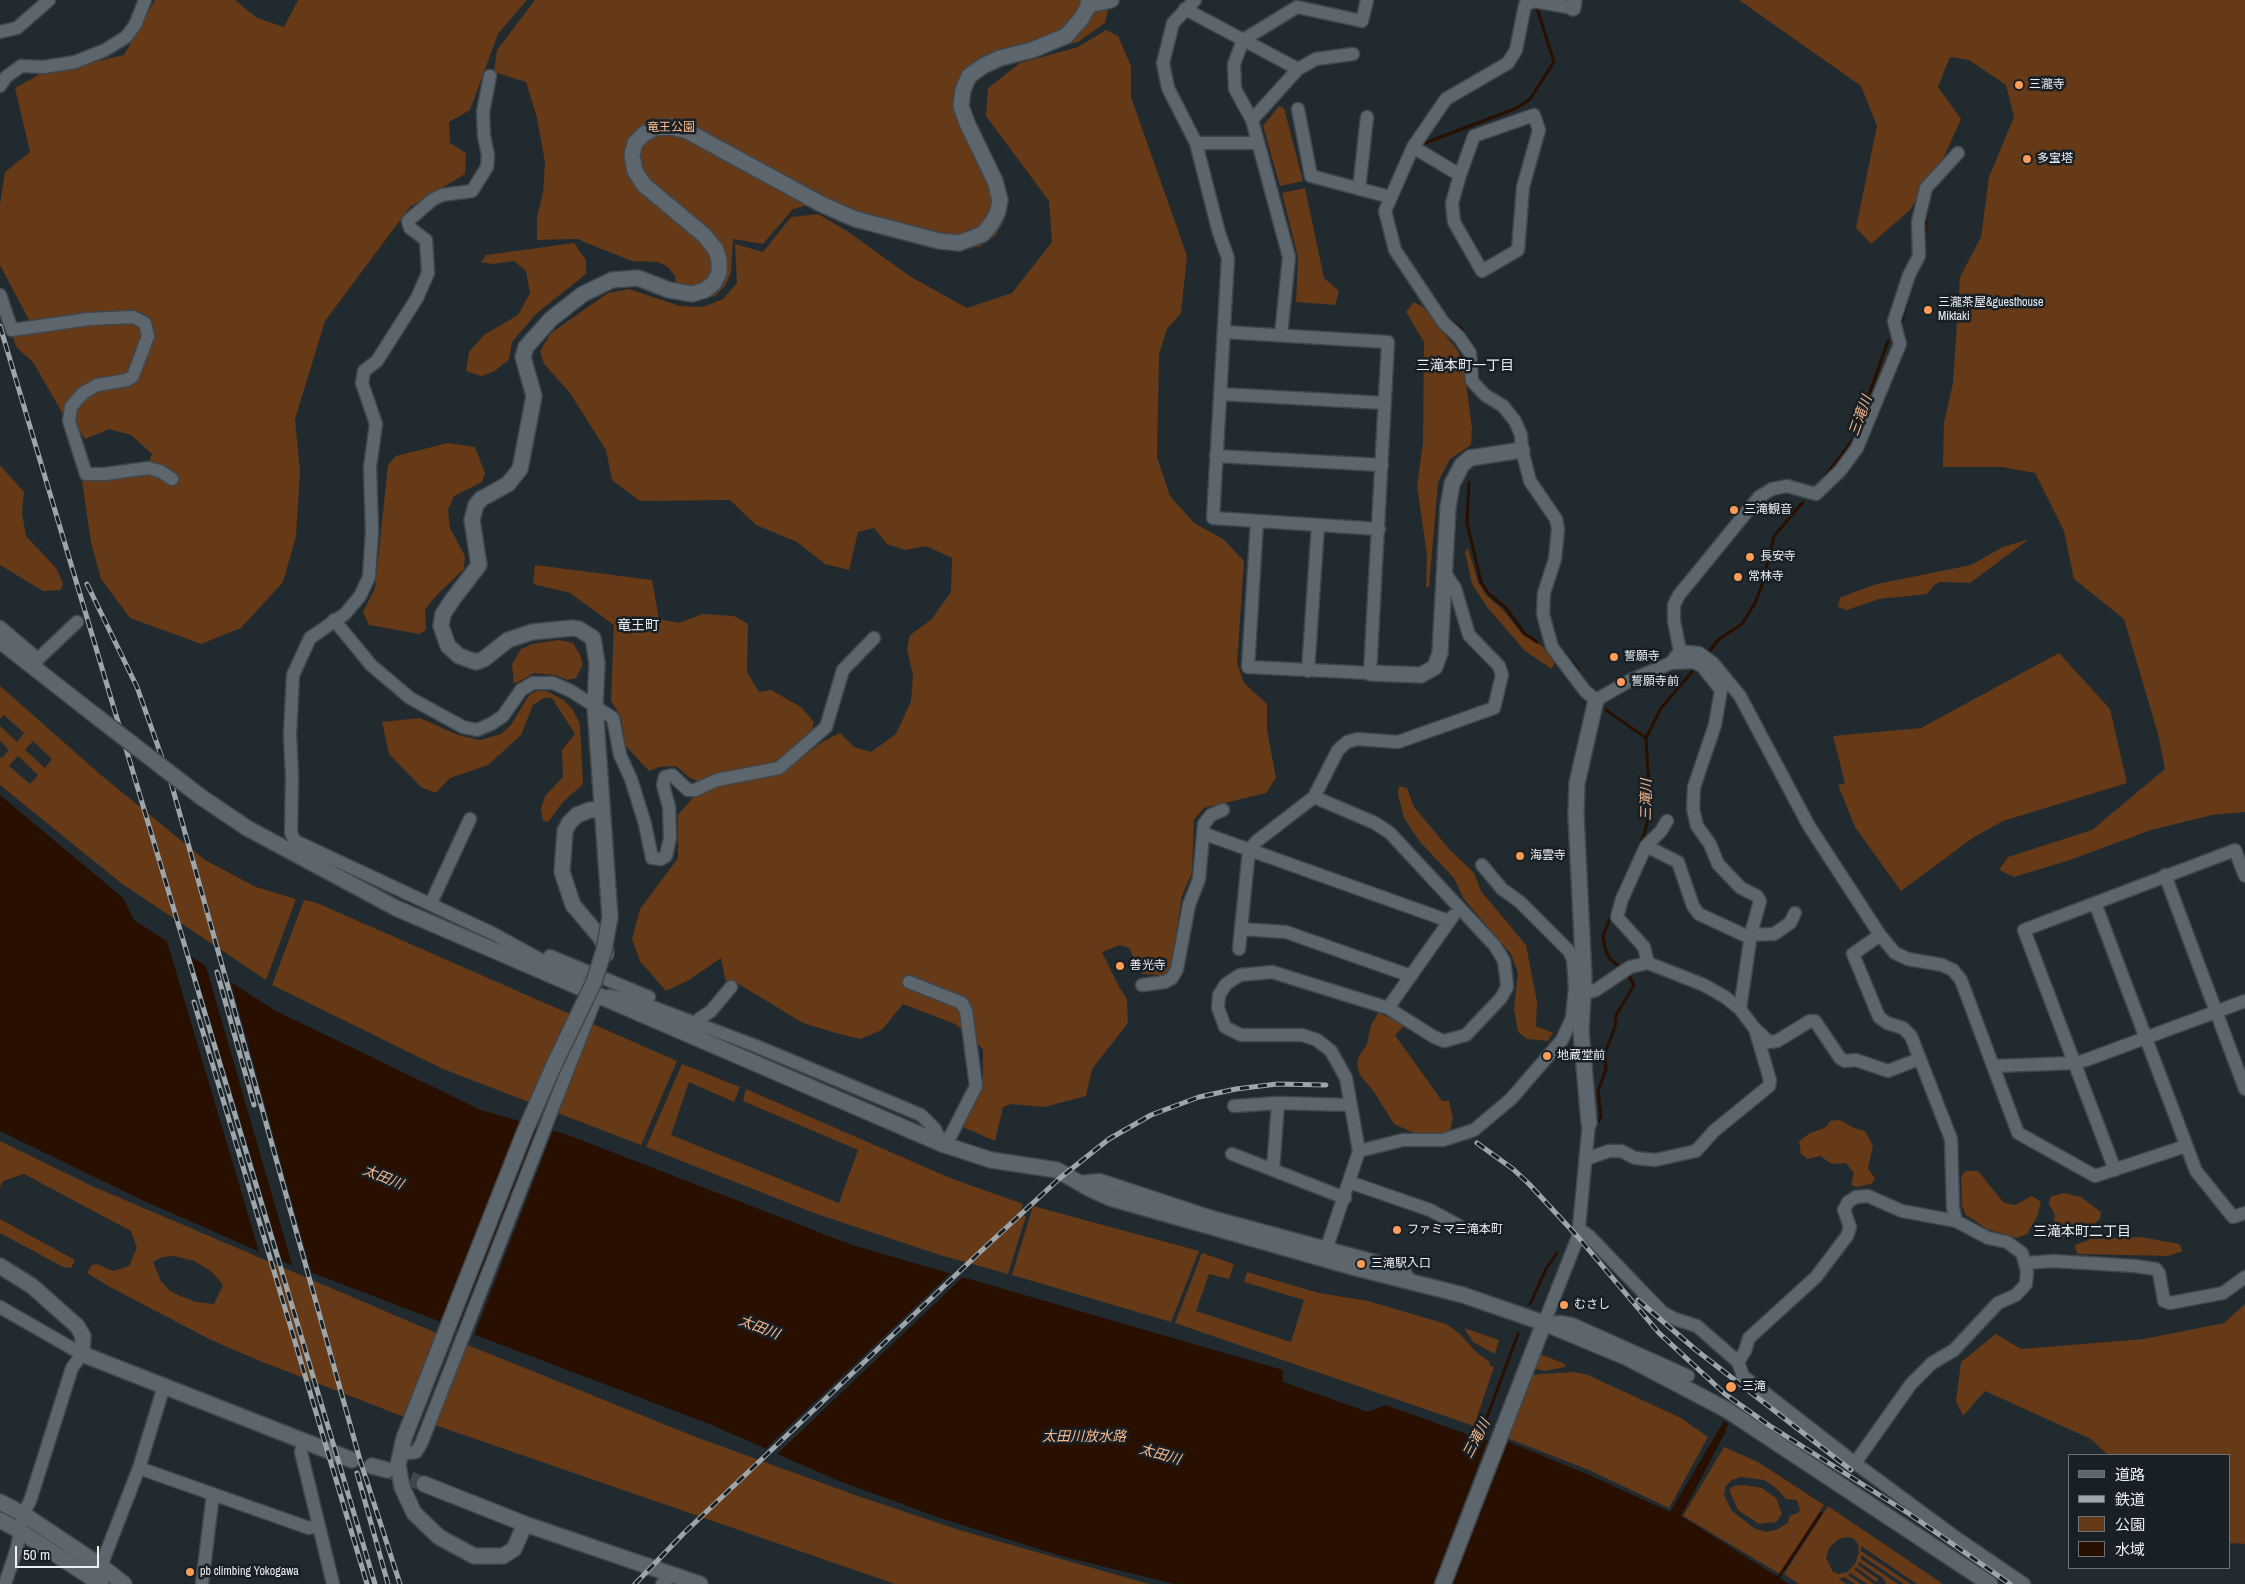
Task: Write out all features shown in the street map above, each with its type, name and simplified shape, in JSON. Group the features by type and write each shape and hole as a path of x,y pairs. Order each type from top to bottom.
{"street":[{"path":"0,32 17,28 49,0"},
{"path":"0,86 6,77 21,66 44,67 75,62 105,50 126,37 135,25 145,0"},
{"path":"525,1524 514,1549 503,1556 474,1556 439,1537 414,1513 402,1486 398,1465 404,1438 525,1131 594,982 604,950 610,917 595,706 596,647 593,638 580,629 559,628 516,635 484,659 476,662 458,656 448,646 441,626 443,614 476,572 479,565 480,558 473,535 473,513 476,506 481,499 508,484 520,469 534,396 523,357 531,342 551,319 602,283 623,278 638,278 669,290 692,294 705,290 714,283 719,273 720,260 710,243 644,185 635,171 632,155 635,143 644,134 655,128 671,127 687,131 820,204 855,219 939,241 959,243 983,234 992,223 998,211 1000,200 996,181 967,124 961,106 962,90 970,76 983,66 1000,58 1032,50 1066,36 1081,19 1089,3 1111,0"},
{"path":"1195,0 1173,23 1163,63 1168,88 1196,143 1219,234 1228,258 1214,518 1379,529"},
{"path":"1281,335 1289,257 1252,120 1235,88 1234,64 1243,40 1297,7 1362,21 1366,0"},
{"path":"1573,4 1534,1 1525,5 1516,50 1508,62 1446,99 1413,147 1390,197 1386,211 1395,250 1443,322 1459,337 1470,353 1472,381 1485,395 1503,406 1515,421 1521,436 1522,450 1530,481 1556,519 1558,530 1554,559 1544,593 1543,614 1552,647 1585,691 1596,700"},
{"path":"1185,9 1298,69"},
{"path":"1252,120 1298,69 1316,59 1353,54"},
{"path":"490,76 483,112 484,136 488,154 486,167 472,190 442,195 432,200 408,222 410,228 426,240 428,273 417,298 377,361 364,371 362,383 376,424 370,467 372,531 369,577 360,596 345,614 310,638 293,675 290,735 292,776 291,833 294,841 494,934 598,989 942,1144 991,1160 1056,1170 1110,1198 1259,1235 1327,1247 1383,1263 1406,1272 1409,1280"},
{"path":"1298,109 1311,176 1390,197"},
{"path":"1534,115 1538,130 1522,187 1518,250 1482,271 1454,222 1452,203 1460,175 1474,136 1534,115"},
{"path":"1359,189 1367,116"},
{"path":"1196,143 1258,143"},
{"path":"1413,147 1460,175"},
{"path":"1680,652 1674,621 1674,605 1679,594 1760,497 1772,489 1788,486 1816,494 1840,471 1857,448 1900,344 1894,321 1909,275 1919,256 1918,222 1926,188 1958,152"},
{"path":"0,295 12,330 89,319 133,316 145,324 148,336 133,376 127,380 97,385 83,393 71,407 69,421 78,456 86,474 105,474 148,468 160,470 172,479"},
{"path":"1224,332 1388,342 1370,673"},
{"path":"1220,394 1385,403"},
{"path":"1257,521 1248,667 1421,675 1434,667 1440,654 1449,496 1462,465 1470,458 1482,455 1522,450"},
{"path":"1216,456 1382,465"},
{"path":"1308,671 1318,525"},
{"path":"1239,949 1249,850 1257,841 1314,797 1338,750 1346,742 1357,739 1398,742 1494,708 1502,674 1499,666 1469,634 1455,588 1444,572"},
{"path":"334,620 377,670 410,698 463,727 477,730 491,724 502,716 521,690 533,683 553,683 571,691 612,718 620,755 631,779 645,824 652,858 661,859 666,856 670,838 669,807 663,785 665,777 672,775 688,790 694,790 717,780 779,768 826,726 843,670 874,638"},
{"path":"36,664 77,622"},
{"path":"0,627 36,664 92,713 201,797 247,828 396,908 598,989 634,1000 756,1046 921,1115 935,1129 942,1144"},
{"path":"0,642 36,664"},
{"path":"1671,663 1680,652"},
{"path":"1680,652 1699,653 1713,663 1740,696 1809,826 1880,935 1894,953 1908,959 1942,965 1953,970 1960,980 1995,1066 2018,1133 2095,1176 2186,1146"},
{"path":"1359,1151 1403,1140 1443,1140 1474,1130 1511,1099 1562,1040 1577,1017 1583,994 1576,815 1577,783 1596,700 1631,680 1671,663 1693,662 1702,666 1721,690 1715,725 1694,787 1693,809 1697,826 1710,844 1718,864 1741,888 1757,896 1760,901 1750,934 1740,1009"},
{"path":"1314,797 1375,824 1390,833 1495,946 1504,961 1506,987 1501,998 1466,1035 1453,1040 1444,1040 1434,1037 1388,1008 1272,972 1240,975 1226,984 1219,995 1218,1008 1222,1020 1230,1031 1241,1035 1302,1035 1317,1040 1331,1051 1346,1078 1359,1151 1345,1198 1327,1247"},
{"path":"400,1454 416,1452 421,1444 598,989 606,956 605,946 573,905 562,872 563,841 569,823 577,815 590,810 602,809"},
{"path":"1142,985 1165,982 1172,978 1177,969 1189,904 1199,879 1204,824 1211,815 1223,810"},
{"path":"430,903 470,819"},
{"path":"1667,821 1661,831 1646,846 1622,899 1617,917 1644,947 1648,963 1655,968 1704,985 1740,1009 1755,1030 1769,1042 1777,1041 1810,1021 1815,1021 1840,1058 1845,1061 1856,1060 1888,1071 1919,1059"},
{"path":"1204,834 1449,921"},
{"path":"1646,846 1678,862 1693,906 1699,914 1744,935 1774,934 1790,923 1796,913"},
{"path":"2115,1170 2024,930 2235,850 2245,876"},
{"path":"1443,1584 1580,1229 1589,1123 1577,1017 1574,960 1569,951 1520,902 1502,889 1482,865"},
{"path":"2165,875 2245,1089"},
{"path":"2095,903 2196,1172 2233,1217 2245,1213"},
{"path":"1388,1008 1459,907"},
{"path":"1241,930 1286,932 1411,976"},
{"path":"494,934 699,1019 756,1046"},
{"path":"1880,935 1853,954 1879,1017 1886,1023 1902,1028 1911,1036 1951,1139 1952,1208 1956,1221"},
{"path":"1583,994 1596,990 1630,967 1648,963"},
{"path":"909,982 962,1003 966,1010 976,1086 951,1135 942,1144"},
{"path":"699,1019 711,1011 731,987"},
{"path":"1995,1066 2075,1063 2245,1001"},
{"path":"1586,1160 1609,1151 1621,1151 1635,1158 1655,1160 1696,1151 1714,1131 1769,1086 1770,1080 1755,1030"},
{"path":"1234,1106 1278,1103 1352,1105"},
{"path":"1272,1170 1278,1103"},
{"path":"1232,1154 1345,1198"},
{"path":"1349,1182 1430,1210 1458,1225"},
{"path":"1738,1362 1745,1351 1749,1338 1816,1277 1847,1236 1850,1227 1844,1210 1848,1202 1856,1197 1868,1196 1902,1211 1956,1221 1988,1238 2007,1242 2022,1253 2026,1263 2026,1284 2016,1295 1998,1303 1954,1350 1932,1363 1911,1384 1854,1463"},
{"path":"1580,1229 1662,1312 1675,1319 1697,1326 1738,1362 1743,1376 1854,1463 1958,1540 2024,1584"},
{"path":"1259,1235 1356,1268 1409,1280 1542,1329 1628,1358 1727,1410 1990,1584"},
{"path":"2026,1263 2053,1261 2156,1269 2159,1273 2164,1301 2170,1303 2223,1293 2245,1276"},
{"path":"0,1266 32,1286 77,1326 84,1336 82,1354 72,1368 30,1501 24,1514 5,1584"},
{"path":"0,1307 82,1354 352,1460"},
{"path":"1542,1329 1560,1322 1572,1324 1688,1376"},
{"path":"101,1566 139,1468 164,1386"},
{"path":"304,1440 301,1452 333,1584"},
{"path":"372,1466 387,1470"},
{"path":"139,1468 309,1528 318,1526"},
{"path":"424,1484 667,1579 700,1584"},
{"path":"202,1584 213,1494"},
{"path":"0,1502 24,1514 101,1566 124,1584"},
{"path":"0,1520 101,1584"}],"green space":[{"path":"155,0 235,0 257,18 284,27 298,0 527,0 498,34 470,110 449,122 450,143 466,153 465,174 410,207 325,321 295,419 300,471 296,536 283,582 241,628 201,644 130,618 101,579 91,542 82,481 145,472 152,454 131,435 109,429 85,439 75,422 80,403 99,389 136,378 146,322 88,313 29,320 0,265 0,204 5,172 30,152 15,88 40,74 124,55"},
{"name":"竜王公園","path":"535,0 1110,0 1105,23 1078,42 996,65 976,82 970,97 969,114 1004,188 1007,204 1004,221 995,236 979,247 953,248 922,244 865,230 808,205 793,209 763,244 733,239 731,273 725,286 715,296 693,301 676,300 675,276 668,267 658,262 632,261 577,239 537,240 537,217 543,192 545,162 537,118 526,82 494,72 497,50"},
{"path":"1739,0 2245,0 2245,812 2212,815 2151,830 2067,861 2014,877 1999,870 2008,857 2092,830 2165,769 2158,734 2124,619 2074,579 2064,531 2035,473 2002,467 1943,467 1944,423 1953,383 1960,277 1981,237 1989,177 2014,117 2006,85 1969,60 1950,57 1938,87 1961,119 1942,161 1910,210 1871,244 1856,228 1877,126 1861,86"},
{"path":"1106,30 1118,36 1131,66 1131,97 1187,256 1181,313 1167,329 1159,354 1157,457 1170,496 1194,523 1223,539 1244,561 1237,663 1244,683 1267,704 1267,730 1276,778 1266,793 1204,808 1194,820 1192,873 1182,896 1170,970 1164,975 1142,974 1129,948 1120,945 1102,952 1127,999 1128,1023 1092,1069 1086,1096 1044,1107 1011,1104 1003,1107 995,1141 963,1127 983,1080 983,1049 955,1024 903,1004 882,1030 860,1039 836,1033 803,1023 732,980 726,983 721,958 689,980 666,991 640,961 632,939 640,909 678,858 678,815 695,795 720,785 765,778 786,770 822,742 840,733 854,747 871,752 896,734 911,701 913,676 907,649 910,635 931,620 951,592 952,558 926,546 905,550 887,544 874,528 858,532 849,570 825,564 797,542 756,525 730,500 640,501 612,480 606,450 570,393 544,364 540,351 551,333 608,293 629,289 680,306 703,307 723,299 737,283 735,244 763,252 791,217 818,214 847,231 911,277 967,308 1012,293 1052,242 1049,201 986,116 988,88 1020,63 1078,47"},
{"path":"1279,106 1284,108 1303,181 1280,186 1263,126"},
{"path":"1305,188 1324,278 1339,291 1335,305 1296,302 1298,257 1282,193"},
{"path":"574,243 586,260 586,274 537,313 512,342 509,360 493,372 481,376 466,371 469,352 484,335 518,315 530,293 526,271 514,261 493,264 481,262 486,255"},
{"path":"1414,302 1423,307 1458,351 1464,367 1472,429 1471,445 1450,459 1438,482 1429,587 1426,587 1427,555 1417,486 1423,443 1424,342 1406,312"},
{"path":"132,320 142,326 144,335 130,372 125,376 79,388 68,400 63,414 33,362 17,348 12,335"},
{"path":"448,443 475,447 485,473 482,482 454,496 448,510 450,528 465,556 464,569 435,597 425,610 426,630 419,634 369,625 363,612 375,588 388,465 396,456"},
{"path":"0,465 24,492 22,513 26,536 56,568 63,583 61,590 43,591 0,565"},
{"path":"2029,539 1970,583 1940,582 1934,585 1927,594 1879,599 1847,610 1838,607 1840,598 1854,592 1877,584 1971,565 2003,547"},
{"path":"1468,548 1478,582 1486,595 1503,610 1523,635 1542,646 1554,662 1552,669 1525,651 1487,607 1472,584 1465,552"},
{"path":"535,565 652,580 659,619 679,623 703,614 734,616 748,624 747,672 759,692 771,690 801,707 814,722 810,738 780,760 700,782 690,778 676,766 659,767 649,771 625,745 621,717 611,701 614,625 570,593 533,584"},
{"path":"559,640 573,643 580,655 583,664 576,678 567,680 555,675 534,673 514,684 512,664 521,649 532,644"},
{"path":"2059,653 2110,709 2127,783 2003,821 1974,837 1901,891 1855,827 1838,785 1845,783 1833,736 1921,728"},
{"path":"0,686 101,775 205,860 256,887 296,899 266,980 121,883 0,785 0,757 2,758 9,750 0,741 0,726 17,742 24,733 4,715 0,719","holes":["33,741 52,759 45,768 25,750","18,756 38,775 30,784 9,766"]},
{"path":"537,691 546,691 562,699 572,708 580,724 583,784 563,802 548,822 543,821 541,809 545,796 563,777 562,750 575,734 552,698 544,698 533,705 521,735 488,765 450,778 436,793 421,787 389,754 382,722 420,718 458,735 480,740 501,734 511,725 529,695"},
{"path":"1399,786 1407,788 1414,807 1450,850 1474,873 1481,891 1526,945 1537,1002 1536,1026 1553,1033 1548,1041 1527,1039 1518,1032 1514,1009 1518,973 1511,954 1463,898 1454,878 1420,842 1404,818 1398,794"},
{"path":"304,900 317,903 677,1061 641,1145 443,1069 272,985"},
{"path":"1378,1013 1406,1024 1395,1035 1442,1101 1449,1101 1453,1118 1449,1135 1416,1134 1394,1124 1374,1092 1360,1075 1357,1064 1359,1056 1367,1044 1371,1025"},
{"path":"682,1064 740,1087 734,1102 689,1082 671,1135 839,1203 858,1150 743,1101 746,1089 950,1178 1023,1204 1020,1214 1026,1216 1008,1274 940,1255 814,1213 646,1147"},
{"path":"1840,1120 1854,1128 1865,1131 1873,1146 1868,1168 1875,1179 1871,1184 1857,1187 1851,1185 1854,1173 1846,1163 1832,1164 1820,1156 1808,1159 1801,1154 1799,1141 1810,1133 1825,1128 1830,1121"},
{"path":"0,1141 92,1186 441,1335 412,1420 211,1340 110,1287 87,1273 92,1265 97,1264 113,1271 129,1266 137,1248 131,1231 24,1174 3,1181 0,1188","holes":["174,1256 194,1261 211,1271 223,1285 214,1304 196,1302 169,1290 161,1281 153,1262 162,1257"]},
{"path":"1965,1171 1978,1171 2004,1203 2015,1205 2032,1196 2041,1202 2037,1217 2027,1234 2016,1238 1987,1229 1966,1215 1962,1206 1961,1178"},
{"path":"2064,1193 2081,1197 2101,1212 2100,1219 2089,1229 2068,1238 2055,1238 2053,1228 2055,1215 2049,1204 2050,1197"},
{"path":"1033,1206 1199,1251 1171,1322 1012,1275"},
{"path":"0,1219 75,1260 71,1268 63,1267 0,1233"},
{"path":"2141,1237 2179,1244 2183,1251 2168,1256 2077,1254 2075,1245 2091,1239"},
{"path":"1202,1253 1234,1264 1229,1279 1209,1274 1196,1311 1291,1342 1304,1300 1244,1282 1247,1272 1319,1293 1368,1301 1446,1324 1459,1333 1477,1353 1490,1362 1489,1365 1494,1367 1474,1426 1175,1323"},
{"path":"2245,1304 2245,1544 2230,1543 2230,1454 2107,1454 2091,1439 1985,1391 1963,1416 1956,1401 1961,1362 1996,1334 2021,1349 2144,1339 2224,1323"},
{"path":"1464,1328 1499,1340 1495,1354 1473,1342"},
{"path":"465,1344 696,1437 855,1495 959,1530 1149,1584 895,1584 432,1424"},
{"path":"1530,1350 1565,1364 1565,1367 1544,1371 1524,1365"},
{"path":"1574,1372 1588,1375 1681,1418 1708,1437 1669,1508 1589,1470 1494,1433 1528,1375"},
{"path":"1724,1447 1758,1462 1824,1505 1780,1574 1683,1516","holes":["1741,1477 1764,1480 1775,1487 1786,1499 1797,1500 1800,1510 1798,1513 1789,1516 1788,1523 1776,1530 1766,1532 1754,1528 1732,1511 1724,1495 1726,1486 1732,1480"]},
{"path":"1744,1485 1762,1488 1776,1498 1782,1514 1776,1522 1759,1524 1738,1510 1729,1490 1733,1486"},
{"path":"1828,1506 1943,1584 1917,1584 1861,1546 1861,1551 1911,1584 1904,1584 1861,1555 1861,1559 1898,1584 1886,1584 1883,1578 1859,1562 1858,1565 1878,1579 1876,1582 1856,1567 1854,1569 1874,1584 1867,1584 1850,1573 1848,1575 1861,1584 1855,1584 1844,1577 1839,1579 1847,1584 1799,1584 1784,1574","holes":["1853,1538 1858,1544 1859,1553 1855,1564 1847,1572 1839,1574 1833,1572 1826,1558 1829,1548 1839,1539"]}],"water":[{"name":"太田川放水路","path":"0,795 123,898 134,920 276,1011 481,1110 568,1135 852,1245 1283,1370 1283,1382 1368,1412 1386,1405 1483,1440 1504,1440 1587,1474 1670,1512 1724,1421 1728,1424 1725,1433 1681,1516 1789,1584 1174,1584 1061,1556 940,1518 834,1479 712,1425 276,1259 142,1200 0,1131"}],"pier":[{"path":"166,938 190,953 283,1264 260,1255"},
{"path":"205,963 230,979 312,1275 293,1268"},
{"path":"541,1124 554,1128 474,1336 457,1329"},
{"path":"953,1271 966,1274 775,1456 763,1451"},
{"path":"1489,1437 1509,1439 1453,1584 1433,1584"}],"waterway":[{"path":"1425,143 1517,108 1530,99 1554,62 1537,8"},
{"name":"三滝川","path":"1924,257 1926,213"},
{"name":"三滝川","path":"1901,323 1907,302"},
{"path":"1447,318 1461,328 1474,350"},
{"name":"三滝川","path":"1823,479 1853,440 1888,341"},
{"path":"1469,483 1467,523 1481,582 1489,594 1506,608 1524,633 1537,642"},
{"name":"三滝川","path":"1707,654 1719,639 1742,624 1755,603 1761,588 1774,536 1803,502"},
{"path":"1557,645 1578,669 1579,676"},
{"name":"三滝川","path":"1639,847 1646,828 1650,807 1646,738 1661,708 1696,667"},
{"path":"1606,710 1646,738"},
{"name":"三滝川","path":"1612,913 1603,936 1609,958 1621,968"},
{"name":"三滝川","path":"1596,1124 1601,1117 1598,1091 1606,1069 1605,1053 1615,1027 1616,1015 1634,985 1628,974"},
{"name":"三滝川","path":"1574,1219 1578,1173"},
{"name":"三滝川","path":"1530,1304 1546,1269 1557,1253"},
{"name":"三滝川","path":"1478,1441 1518,1334"},
{"path":"1774,1584 1821,1513"}],"tunnel":[{"path":"389,1471 424,1484"}],"railway":[{"path":"0,326 375,1584"},
{"path":"87,584 137,687 172,786 360,1460 400,1584"},
{"path":"217,972 254,1105"},
{"path":"194,1002 367,1584"},
{"path":"635,1584 684,1533 980,1252 1060,1178 1109,1139 1151,1115 1199,1097 1236,1089 1277,1084 1326,1085"},
{"path":"1477,1143 1513,1169 1529,1184 1578,1237 1659,1333 1725,1394 1770,1426 1908,1513 2010,1584"},
{"path":"1638,1300 1696,1350 1851,1470"},
{"path":"357,1473 388,1584"}],"place":[{"name":"三瀧寺","path":"2019,85"},
{"name":"多宝塔","path":"2027,159"},
{"name":"三瀧茶屋&guesthouse Miktaki","path":"1928,310"},
{"name":"三滝観音","path":"1734,510"},
{"name":"長安寺","path":"1750,557"},
{"name":"常林寺","path":"1738,577"},
{"name":"誓願寺","path":"1614,657"},
{"name":"誓願寺前","path":"1621,682"},
{"name":"海雲寺","path":"1520,856"},
{"name":"善光寺","path":"1120,966"},
{"name":"地蔵堂前","path":"1547,1056"},
{"name":"ファミマ三滝本町","path":"1397,1230"},
{"name":"三滝駅入口","path":"1361,1264"},
{"name":"むさし","path":"1564,1305"},
{"name":"三滝","path":"1731,1387"},
{"name":"pb climbing Yokogawa","path":"190,1572"}],"district":[{"name":"三滝本町一丁目","path":"1465,366"},
{"name":"竜王町","path":"638,626"},
{"name":"三滝本町二丁目","path":"2082,1232"}],"water label":[{"name":"太田川","path":"383,1178"},
{"name":"太田川","path":"759,1328"},
{"name":"太田川","path":"1160,1455"}]}
